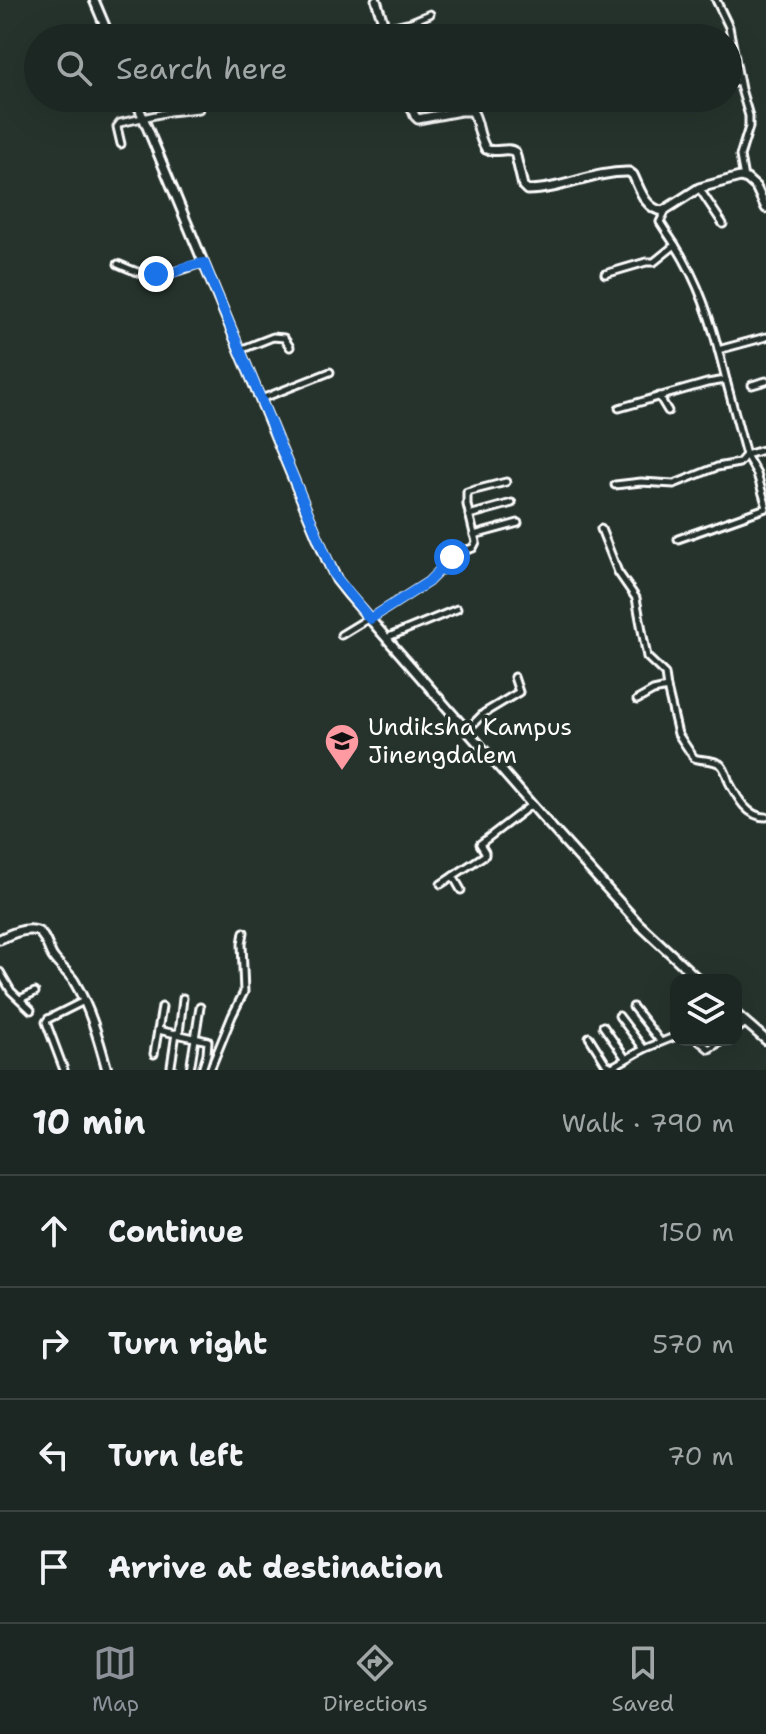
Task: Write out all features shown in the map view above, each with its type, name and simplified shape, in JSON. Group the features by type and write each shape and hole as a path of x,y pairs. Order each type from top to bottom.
{"street":[{"path":"94,0 104,24"},
{"path":"376,0 384,24"},
{"path":"716,0 727,24"},
{"path":"402,24 430,14"},
{"path":"742,91 750,118 740,156 744,178"},
{"path":"142,112 334,575 385,638 639,924 693,974"},
{"path":"121,144 118,124 178,112"},
{"path":"413,112 418,119 465,112"},
{"path":"473,112 486,149 515,152 526,189 546,189 595,176 629,172 650,207 659,211 699,188 733,177 744,178 758,190 766,208"},
{"path":"699,188 723,224"},
{"path":"667,209 660,221 685,262 714,330 746,455 757,474 766,506 678,539"},
{"path":"605,274 654,262 675,245"},
{"path":"118,264 153,275 204,263"},
{"path":"240,350 277,337 284,338 290,347"},
{"path":"718,350 766,337"},
{"path":"261,399 330,372"},
{"path":"619,408 726,380"},
{"path":"752,385 766,381"},
{"path":"659,396 668,411"},
{"path":"615,485 641,482 673,485 717,467 739,463 746,455 766,449"},
{"path":"341,635 428,582 457,553 473,548 476,542 467,492 506,482"},
{"path":"469,515 512,503"},
{"path":"474,535 518,523"},
{"path":"601,529 618,572 636,598 646,654 665,673 678,734 692,756 722,766 748,810 766,817"},
{"path":"385,638 457,609"},
{"path":"467,730 484,713 519,692 514,677"},
{"path":"637,700 653,691 667,688"},
{"path":"441,884 485,854 480,844 532,804"},
{"path":"453,876 461,890"},
{"path":"0,939 22,931 40,933 84,1001 107,1070"},
{"path":"210,1070 244,992 244,932"},
{"path":"1,975 11,991 31,1010"},
{"path":"20,999 35,992"},
{"path":"171,1066 183,998"},
{"path":"64,1070 46,1022 84,1001"},
{"path":"154,1054 162,1007"},
{"path":"190,1070 200,1007"},
{"path":"633,1007 660,1041"},
{"path":"619,1016 644,1049"},
{"path":"742,1019 766,1040"},
{"path":"742,1026 746,1023"},
{"path":"603,1026 626,1059"},
{"path":"158,1030 206,1040 209,1043 202,1070"},
{"path":"589,1037 609,1067 670,1038"}],"place":[{"name":"Undiksha Kampus Jinengdalem","path":"342,772"}],"route":[{"path":"156,274 204,263 334,575 370,619 428,582 452,557"}]}
